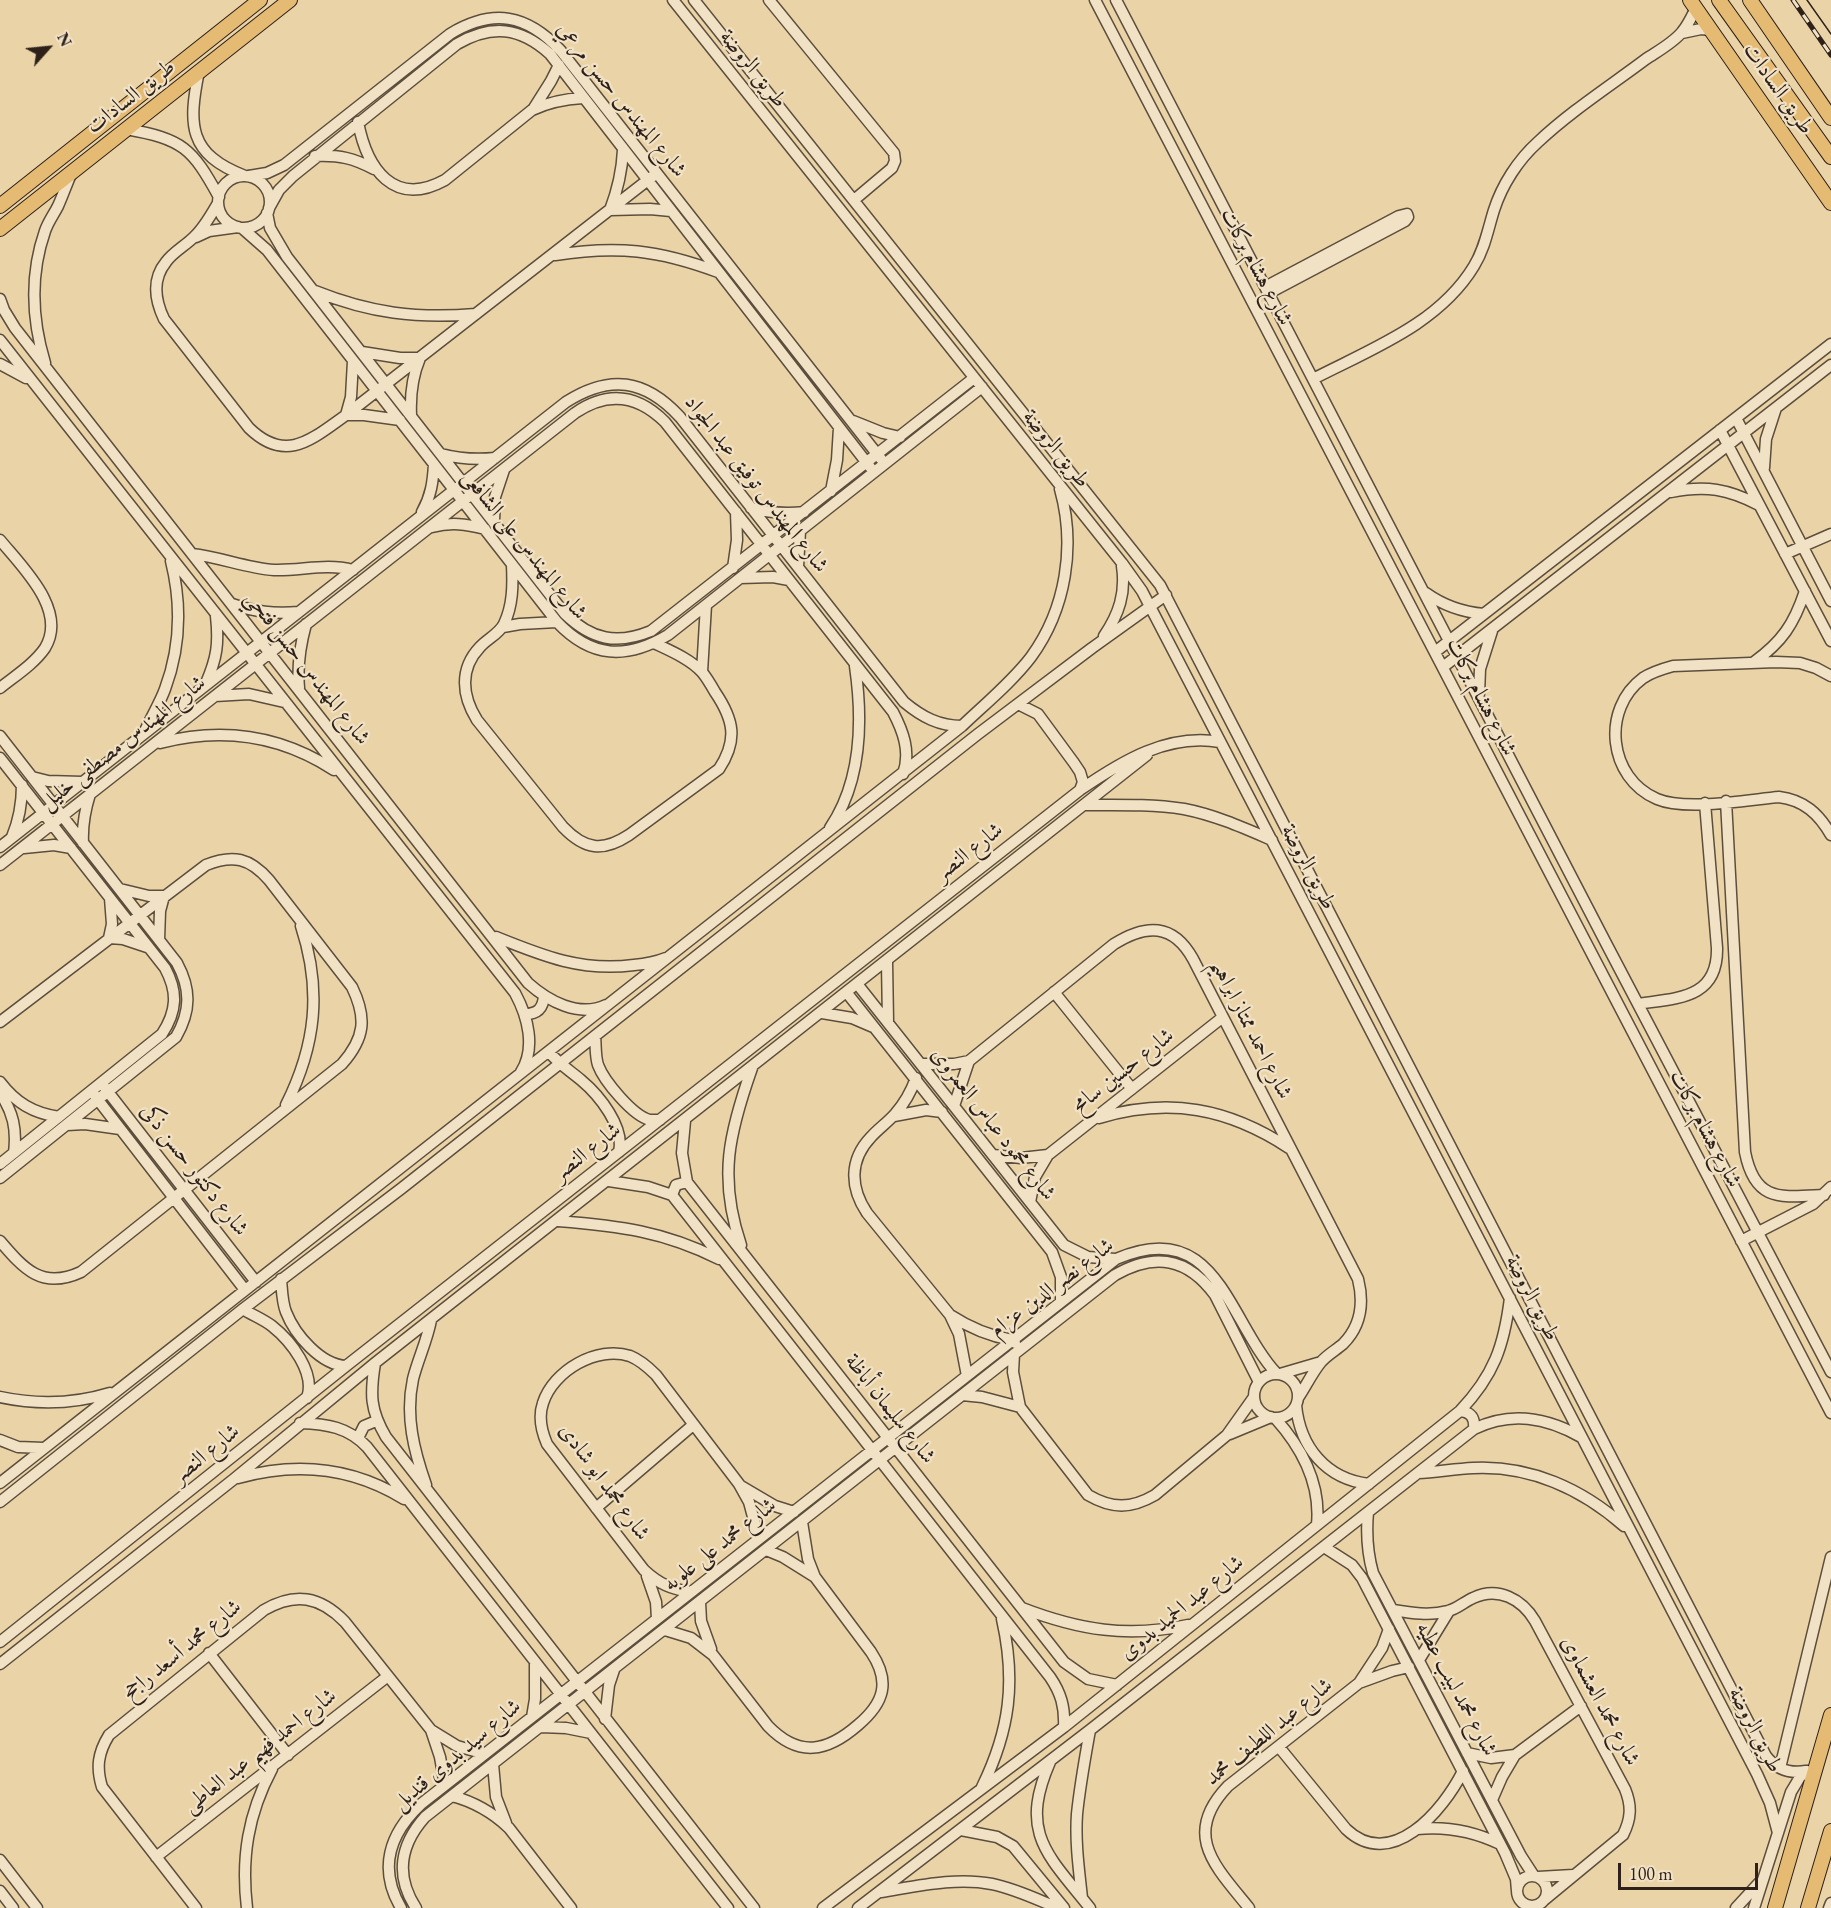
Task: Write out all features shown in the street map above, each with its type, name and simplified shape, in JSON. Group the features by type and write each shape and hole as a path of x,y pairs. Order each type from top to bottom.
{"main road":[{"name":"طريق السادات","path":"0,206 260,0"},
{"name":"طريق السادات","path":"1,232 72,171 290,0"},
{"name":"طريق السادات","path":"1719,0 1831,157"},
{"path":"1750,0 1831,118"},
{"name":"طريق السادات","path":"1693,4 1831,203"},
{"path":"62,157 72,171"},
{"path":"1775,1908 1812,1768 1831,1715"},
{"path":"1808,1908 1829,1849 1831,1831"}],"street":[{"name":"طريق الروضة","path":"673,0 1122,563 1150,606 1757,1774 1770,1803 1778,1833"},
{"name":"طريق الروضة","path":"694,0 1143,561 1166,595 1716,1661 1776,1766 1789,1772 1812,1768"},
{"path":"769,0 894,153 895,160 892,168 854,200"},
{"name":"شارع هشام بركات","path":"1095,0 1831,1413"},
{"name":"شارع هشام بركات","path":"1116,0 1757,1233 1826,1351 1831,1372"},
{"path":"1682,33 1693,4"},
{"name":"شارع المهندس حسن مرعي","path":"247,176 267,172 284,165 450,34 468,23 488,18 509,18 529,24 547,35 885,464"},
{"path":"1313,379 1415,326 1438,310 1459,289 1475,265 1505,185 1519,162 1531,149 1557,126 1682,33 1691,30 1711,30"},
{"name":"شارع المهندس حسن مرعي","path":"268,211 279,190 292,176 457,44 472,35 497,31 522,34 537,42 559,65 583,99 874,472"},
{"path":"532,110 547,89 559,65"},
{"path":"195,237 209,231 259,223 268,211 267,192 263,185 216,162 204,149 195,134 192,117 199,71"},
{"path":"315,156 336,155 356,159 375,169 386,180 400,188 416,190 431,188 445,180 532,110 565,99 583,99"},
{"path":"358,122 361,139 375,169"},
{"path":"126,129 164,136 179,144 192,155 203,168 219,200 221,214 227,221 240,227"},
{"path":"610,210 618,190 623,150"},
{"path":"284,165 292,176"},
{"path":"47,369 38,342 34,314 35,275 45,229 72,171"},
{"path":"247,176 230,181 224,186 219,200 195,237 166,262 158,275 157,305 164,319 249,428 259,438 272,445 287,447 301,445 314,438 346,415 657,173"},
{"path":"1204,209 1220,199"},
{"path":"610,210 630,208 671,211"},
{"name":"شارع المهندس على الشافعى","path":"268,211 270,228 278,243 312,290 441,454 459,486 463,501 556,622 580,642 594,649 625,652 654,643 706,605 982,387"},
{"path":"1402,214 1407,214 1407,219 1267,290 1402,214"},
{"path":"862,237 871,234 874,226"},
{"name":"شارع المهندس على الشافعى","path":"240,227 267,250 434,464 472,494 565,614 583,629 605,638 629,638 651,631 974,378"},
{"path":"551,255 585,250 641,251 686,260 718,272"},
{"path":"889,270 892,260 901,258"},
{"path":"312,290 376,311 431,317 476,314"},
{"name":"شارع المهندس حسن فتحي","path":"0,299 15,328 528,983 544,996 561,1005 579,1009 598,1009 614,1001"},
{"name":"شارع المهندس حسن فتحي","path":"0,340 245,654 515,993 525,1014 529,1047 526,1063 518,1076"},
{"path":"1435,652 1831,344"},
{"path":"362,352 400,358 420,358"},
{"path":"411,415 410,396 413,376 420,358"},
{"path":"346,415 354,379 353,361"},
{"path":"0,364 32,382"},
{"path":"1443,668 1831,365"},
{"name":"شارع المهندس توفيق عبد الجواد","path":"261,641 584,391 605,384 626,384 647,390 665,401 904,702 921,715 940,724 965,724"},
{"name":"شارع المهندس توفيق عبد الجواد","path":"270,652 586,405 600,400 628,399 654,411 665,422 893,712 906,750 907,764 903,774"},
{"path":"1764,471 1766,439 1776,408"},
{"path":"1314,421 1330,412"},
{"path":"346,415 382,416 400,420"},
{"path":"1736,418 1831,602"},
{"path":"849,419 874,430 900,436"},
{"path":"831,491 837,460 839,428"},
{"path":"1720,430 1831,641"},
{"path":"441,454 459,459 496,458"},
{"path":"420,517 429,500 434,464"},
{"path":"494,522 495,497 505,468"},
{"path":"0,1483 965,724 1010,681 1030,657 1053,617 1063,587 1068,549 1065,512 1058,483"},
{"path":"1668,492 1703,487 1733,494 1760,505"},
{"path":"751,508 768,513 804,512"},
{"path":"733,568 737,540 736,512"},
{"path":"429,527 448,523 466,524 485,529"},
{"path":"798,568 800,531"},
{"path":"1785,554 1831,534"},
{"path":"0,540 39,589 47,602 51,617 51,632 46,646 35,659 1,687"},
{"path":"192,554 210,556 257,568 295,570 327,566 353,570"},
{"path":"144,734 164,691 173,665 178,639 177,585 170,558"},
{"path":"1092,648 1105,635 1122,601 1124,582 1122,563"},
{"path":"512,564 513,586 510,607 503,627 479,647 470,660 465,675 464,691 477,720 563,827 574,838 587,845 602,847 617,843 707,778 727,757 732,728 728,713 702,672 687,660 654,643"},
{"path":"740,578 789,580"},
{"path":"1754,663 1772,650 1787,633 1798,613 1805,591"},
{"path":"1424,592 1452,608 1484,614"},
{"path":"0,1502 978,734 1166,595"},
{"path":"231,603 253,611 276,614 299,612"},
{"path":"702,672 706,605"},
{"path":"206,685 215,663 218,640 216,616"},
{"path":"503,627 556,622"},
{"path":"298,689 297,667 306,624"},
{"path":"1479,698 1480,669 1493,628"},
{"name":"شارع المهندس مصطفى خليل","path":"0,847 261,641"},
{"name":"شارع المهندس مصطفى خليل","path":"0,865 270,652"},
{"path":"823,837 840,813 857,754 860,724 859,693 854,663"},
{"path":"1831,676 1800,663 1673,666 1657,670 1643,678 1623,702 1617,717 1615,733 1622,765 1630,778 1642,790 1655,798 1670,803 1790,798 1810,808 1822,819 1831,835"},
{"path":"1195,691 1212,682"},
{"path":"215,696 249,694 284,702"},
{"path":"1018,704 1038,714 1074,763 1083,782 1080,790"},
{"path":"965,724 978,734"},
{"path":"154,744 181,737 237,734 292,747 317,759 341,775"},
{"path":"0,736 177,963 185,977 188,992 188,1008 184,1023 176,1037 95,1096 67,1125 0,1178"},
{"name":"شارع النصر","path":"0,1642 346,1366 1080,790 1119,764 1157,747 1196,740 1220,742"},
{"path":"1,1664 234,1479 375,1363 858,985 1157,747"},
{"path":"0,758 130,922 172,980 175,1001 170,1022 157,1039 105,1088"},
{"path":"32,777 56,782 82,782"},
{"path":"12,837 19,820 22,785"},
{"path":"83,843 85,810 90,794"},
{"path":"1726,801 1745,1152 1749,1171 1758,1185 1773,1194 1790,1197 1827,1191"},
{"path":"1638,1004 1695,993 1706,985 1718,961 1705,803"},
{"path":"1086,805 1154,805 1186,810 1218,818 1272,840"},
{"path":"21,848 54,845 71,848"},
{"path":"0,1022 206,865 219,860 234,859 247,862 259,869 298,917 352,987 360,1003 362,1019 360,1036 353,1051 342,1064 183,1188 81,1272 49,1279 29,1271 0,1241"},
{"path":"963,882 973,893"},
{"path":"119,889 149,896 164,896"},
{"path":"1713,897 1731,895"},
{"path":"159,940 160,911 164,896"},
{"path":"109,938 112,911 110,897"},
{"path":"733,908 742,920"},
{"path":"285,1108 300,1079 309,1047 314,1015 314,982 308,949 298,917"},
{"name":"شارع احمد ممتاز ابراهيم","path":"969,1061 1114,944 1131,934 1142,930 1155,930 1173,936 1187,948 1358,1279 1361,1293 1358,1321 1352,1333 1322,1362 1297,1401"},
{"path":"493,936 547,958 585,966 644,964 663,959 679,950"},
{"path":"109,938 123,939 150,948"},
{"path":"1592,955 1608,947"},
{"path":"887,962 888,1022"},
{"name":"شارع محمود عباس العمروى","path":"858,985 1064,1245 1088,1257 1116,1259"},
{"path":"1054,992 1132,1089"},
{"name":"شارع محمود عباس العمروى","path":"847,993 878,1029 1052,1252 1061,1277 1061,1302"},
{"path":"525,1014 539,1011 544,996"},
{"path":"822,1013 852,1018 878,1029"},
{"name":"شارع حسين سامح","path":"1030,1202 1035,1177 1048,1155 1222,1017"},
{"path":"595,1036 598,1065 605,1077 628,1106 638,1114 650,1120 660,1120"},
{"path":"1382,1052 1398,1043"},
{"path":"549,1052 559,1064 588,1086 612,1118 621,1142 619,1152"},
{"path":"921,1064 954,1064 969,1061 954,1106"},
{"path":"729,1065 739,1078"},
{"path":"744,1254 734,1224 728,1193 728,1161 732,1130 752,1068"},
{"path":"1400,1086 1415,1076"},
{"path":"916,1078 910,1092 893,1116 863,1146 855,1166 854,1187 867,1213 950,1315 959,1334 968,1376"},
{"name":"شارع دكتور حسن ذكى","path":"105,1088 256,1282"},
{"path":"1,1089 29,1109 44,1115 59,1117"},
{"path":"1,1089 14,1121 16,1137 14,1153"},
{"path":"0,1164 59,1117 95,1096"},
{"name":"شارع دكتور حسن ذكى","path":"95,1096 245,1290"},
{"path":"1093,1120 1121,1111 1181,1107 1239,1120 1266,1133 1292,1150"},
{"path":"893,1116 918,1111 942,1112"},
{"name":"شارع سليمان أباظة","path":"685,1121 682,1153 687,1182 1064,1662 1075,1672 1088,1679 1117,1685"},
{"path":"67,1125 94,1124 120,1129"},
{"path":"993,1155 1021,1158 1048,1155"},
{"path":"392,1175 402,1188"},
{"path":"609,1181 648,1187 672,1196 676,1185 687,1182"},
{"path":"1742,1241 1813,1204 1827,1191"},
{"name":"شارع سليمان أباظة","path":"672,1196 1058,1688 1065,1713 1064,1727"},
{"path":"558,1221 644,1230 689,1245 723,1261"},
{"path":"1052,1252 1060,1251 1064,1245"},
{"name":"شارع نصر الدين عزام","path":"888,1438 1116,1259 1131,1252 1148,1249 1165,1249 1182,1253 1210,1271 1221,1285 1255,1345 1279,1374"},
{"path":"480,1261 490,1274"},
{"name":"شارع نصر الدين عزام","path":"896,1448 1115,1275 1146,1262 1162,1261 1178,1264 1205,1282 1236,1333 1259,1382"},
{"path":"282,1279 285,1311 291,1322 314,1352 335,1366 346,1366"},
{"name":"شارع عبد الحميد بدوى","path":"823,1908 1064,1727 1460,1411 1477,1393 1497,1356 1504,1337 1510,1298"},
{"path":"243,1309 270,1324 280,1333 303,1363 309,1375 311,1388 307,1398"},
{"path":"950,1315 969,1328 990,1336 1012,1340 1017,1352 1013,1372 1020,1407 1089,1495 1101,1502 1114,1506 1136,1504 1155,1495 1227,1435 1254,1397 1259,1382 1266,1376 1279,1374 1292,1380 1296,1385 1299,1424 1316,1457 1326,1468 1339,1476 1369,1484"},
{"path":"430,1320 427,1339 412,1381 410,1403 410,1426 414,1448 430,1494"},
{"path":"174,1346 183,1358"},
{"name":"شارع محمد ابو شادى","path":"691,1592 674,1590 658,1582 644,1570 547,1444 541,1430 540,1416 543,1403 556,1382 571,1369 598,1354 614,1353 630,1356 644,1364 656,1375 738,1484 749,1502 759,1539"},
{"name":"شارع احمد ممتاز ابراهيم","path":"1279,1374 1322,1362"},
{"path":"375,1363 371,1403 376,1421 386,1437 754,1908"},
{"path":"0,1397 55,1403 96,1397 116,1391"},
{"path":"962,1395 992,1399 1020,1407"},
{"path":"1254,1397 1259,1408 1273,1417 1295,1443 1313,1480 1318,1510 1317,1525"},
{"path":"1227,1435 1273,1417 1288,1414 1297,1401"},
{"path":"1460,1411 1467,1411 1472,1415 1475,1422 1473,1429"},
{"name":"شارع عبد الحميد بدوى","path":"858,1908 1090,1730 1473,1429 1490,1421 1526,1419 1561,1426 1581,1437"},
{"path":"358,1438 364,1426 376,1421"},
{"path":"300,1423 341,1428 358,1438 728,1908"},
{"path":"596,1508 693,1425"},
{"name":"شارع محمد على علوبه","path":"576,1682 888,1438"},
{"path":"2,1444 45,1448"},
{"name":"شارع محمد على علوبه","path":"585,1693 896,1448"},
{"path":"1418,1473 1503,1468 1531,1474 1559,1483 1585,1496 1629,1531"},
{"path":"234,1479 280,1469 326,1470 371,1482 411,1504"},
{"name":"شارع محمد ابو شادى","path":"738,1484 766,1501 794,1512"},
{"name":"شارع محمد لبيب عطيه","path":"1368,1512 1366,1535 1373,1573 1521,1856 1536,1877"},
{"path":"700,1602 705,1638 714,1655 778,1736 803,1748 831,1745 843,1738 872,1713 882,1689 882,1676 879,1663 815,1577 803,1541 802,1522"},
{"name":"شارع محمد لبيب عطيه","path":"1324,1547 1352,1565 1362,1578 1500,1844 1516,1879 1518,1894"},
{"path":"766,1550 792,1561 815,1577"},
{"path":"1757,1774 1766,1774 1771,1767 1776,1766 1831,1557"},
{"name":"شارع محمد ابو شادى","path":"644,1570 654,1594 657,1619"},
{"path":"89,1573 99,1586"},
{"name":"شارع محمد العشماوى","path":"1393,1610 1431,1614 1449,1611 1485,1594 1503,1595 1520,1602 1536,1621 1625,1789 1631,1813 1623,1835 1539,1904"},
{"name":"شارع محمد أسعد راجح","path":"196,1908 102,1787 98,1774 101,1747 109,1735 209,1653 277,1602 307,1599 321,1603 334,1611 431,1730 456,1746 485,1754"},
{"path":"1022,1608 1089,1629 1124,1632 1159,1631 1191,1625"},
{"path":"1419,1660 1449,1611"},
{"path":"980,1791 1003,1736 1009,1706 1011,1676 1002,1616"},
{"name":"شارع عبد اللطيف محمد","path":"1249,1908 1217,1869 1208,1853 1204,1834 1207,1816 1215,1799 1228,1786 1359,1683 1382,1648 1389,1629"},
{"path":"665,1630 691,1638 714,1655"},
{"path":"1687,1641 1702,1633"},
{"path":"1170,1642 1183,1657"},
{"path":"209,1653 288,1755"},
{"path":"1701,1669 1716,1661"},
{"path":"532,1717 536,1689 535,1662"},
{"name":"شارع عبد اللطيف محمد","path":"1359,1683 1409,1667"},
{"path":"605,1719 606,1702 614,1670"},
{"name":"شارع احمد فهيم عبد العاطى","path":"156,1857 388,1676"},
{"name":"شارع سيد بدوى قنديل","path":"401,1908 390,1881 390,1853 394,1840 408,1816 576,1682"},
{"name":"شارع سيد بدوى قنديل","path":"416,1908 404,1884 402,1869 405,1848 415,1828 425,1817 585,1693"},
{"path":"1492,1800 1515,1755 1581,1706"},
{"path":"541,1727 566,1728 591,1733"},
{"name":"شارع محمد أسعد راجح","path":"431,1730 440,1757 445,1785"},
{"path":"1082,1898 1077,1857 1077,1815 1090,1730"},
{"path":"1279,1747 1355,1838 1379,1845 1391,1843 1417,1828 1439,1809 1463,1771"},
{"path":"1467,1753 1491,1758 1515,1755"},
{"path":"1051,1760 1040,1785 1036,1806 1037,1826 1043,1846 1090,1908"},
{"path":"493,1764 496,1797 509,1828"},
{"path":"247,1908 244,1861 247,1836 259,1795 274,1765"},
{"path":"1754,1908 1791,1792 1795,1784 1812,1768"},
{"path":"452,1796 483,1808 509,1828 571,1908"},
{"path":"1417,1828 1451,1828 1485,1836 1500,1844"},
{"path":"961,1830 997,1837 1013,1846 1064,1908"},
{"path":"0,1860 37,1908"},
{"path":"1039,1876 1055,1864"},
{"path":"1512,1908 1522,1880 1573,1875"},
{"path":"1518,1894 1529,1906 1539,1904 1547,1888 1545,1883 1536,1877"},
{"path":"1736,1908 1763,1878"},
{"path":"878,1893 964,1881 992,1884 1018,1891 1058,1908"},
{"path":"0,1891 13,1908"},
{"path":"1830,1908 1831,1903"}],"tram line":[{"path":"1807,0 1831,34"}],"railway":[{"path":"1793,0 1831,55"}]}
